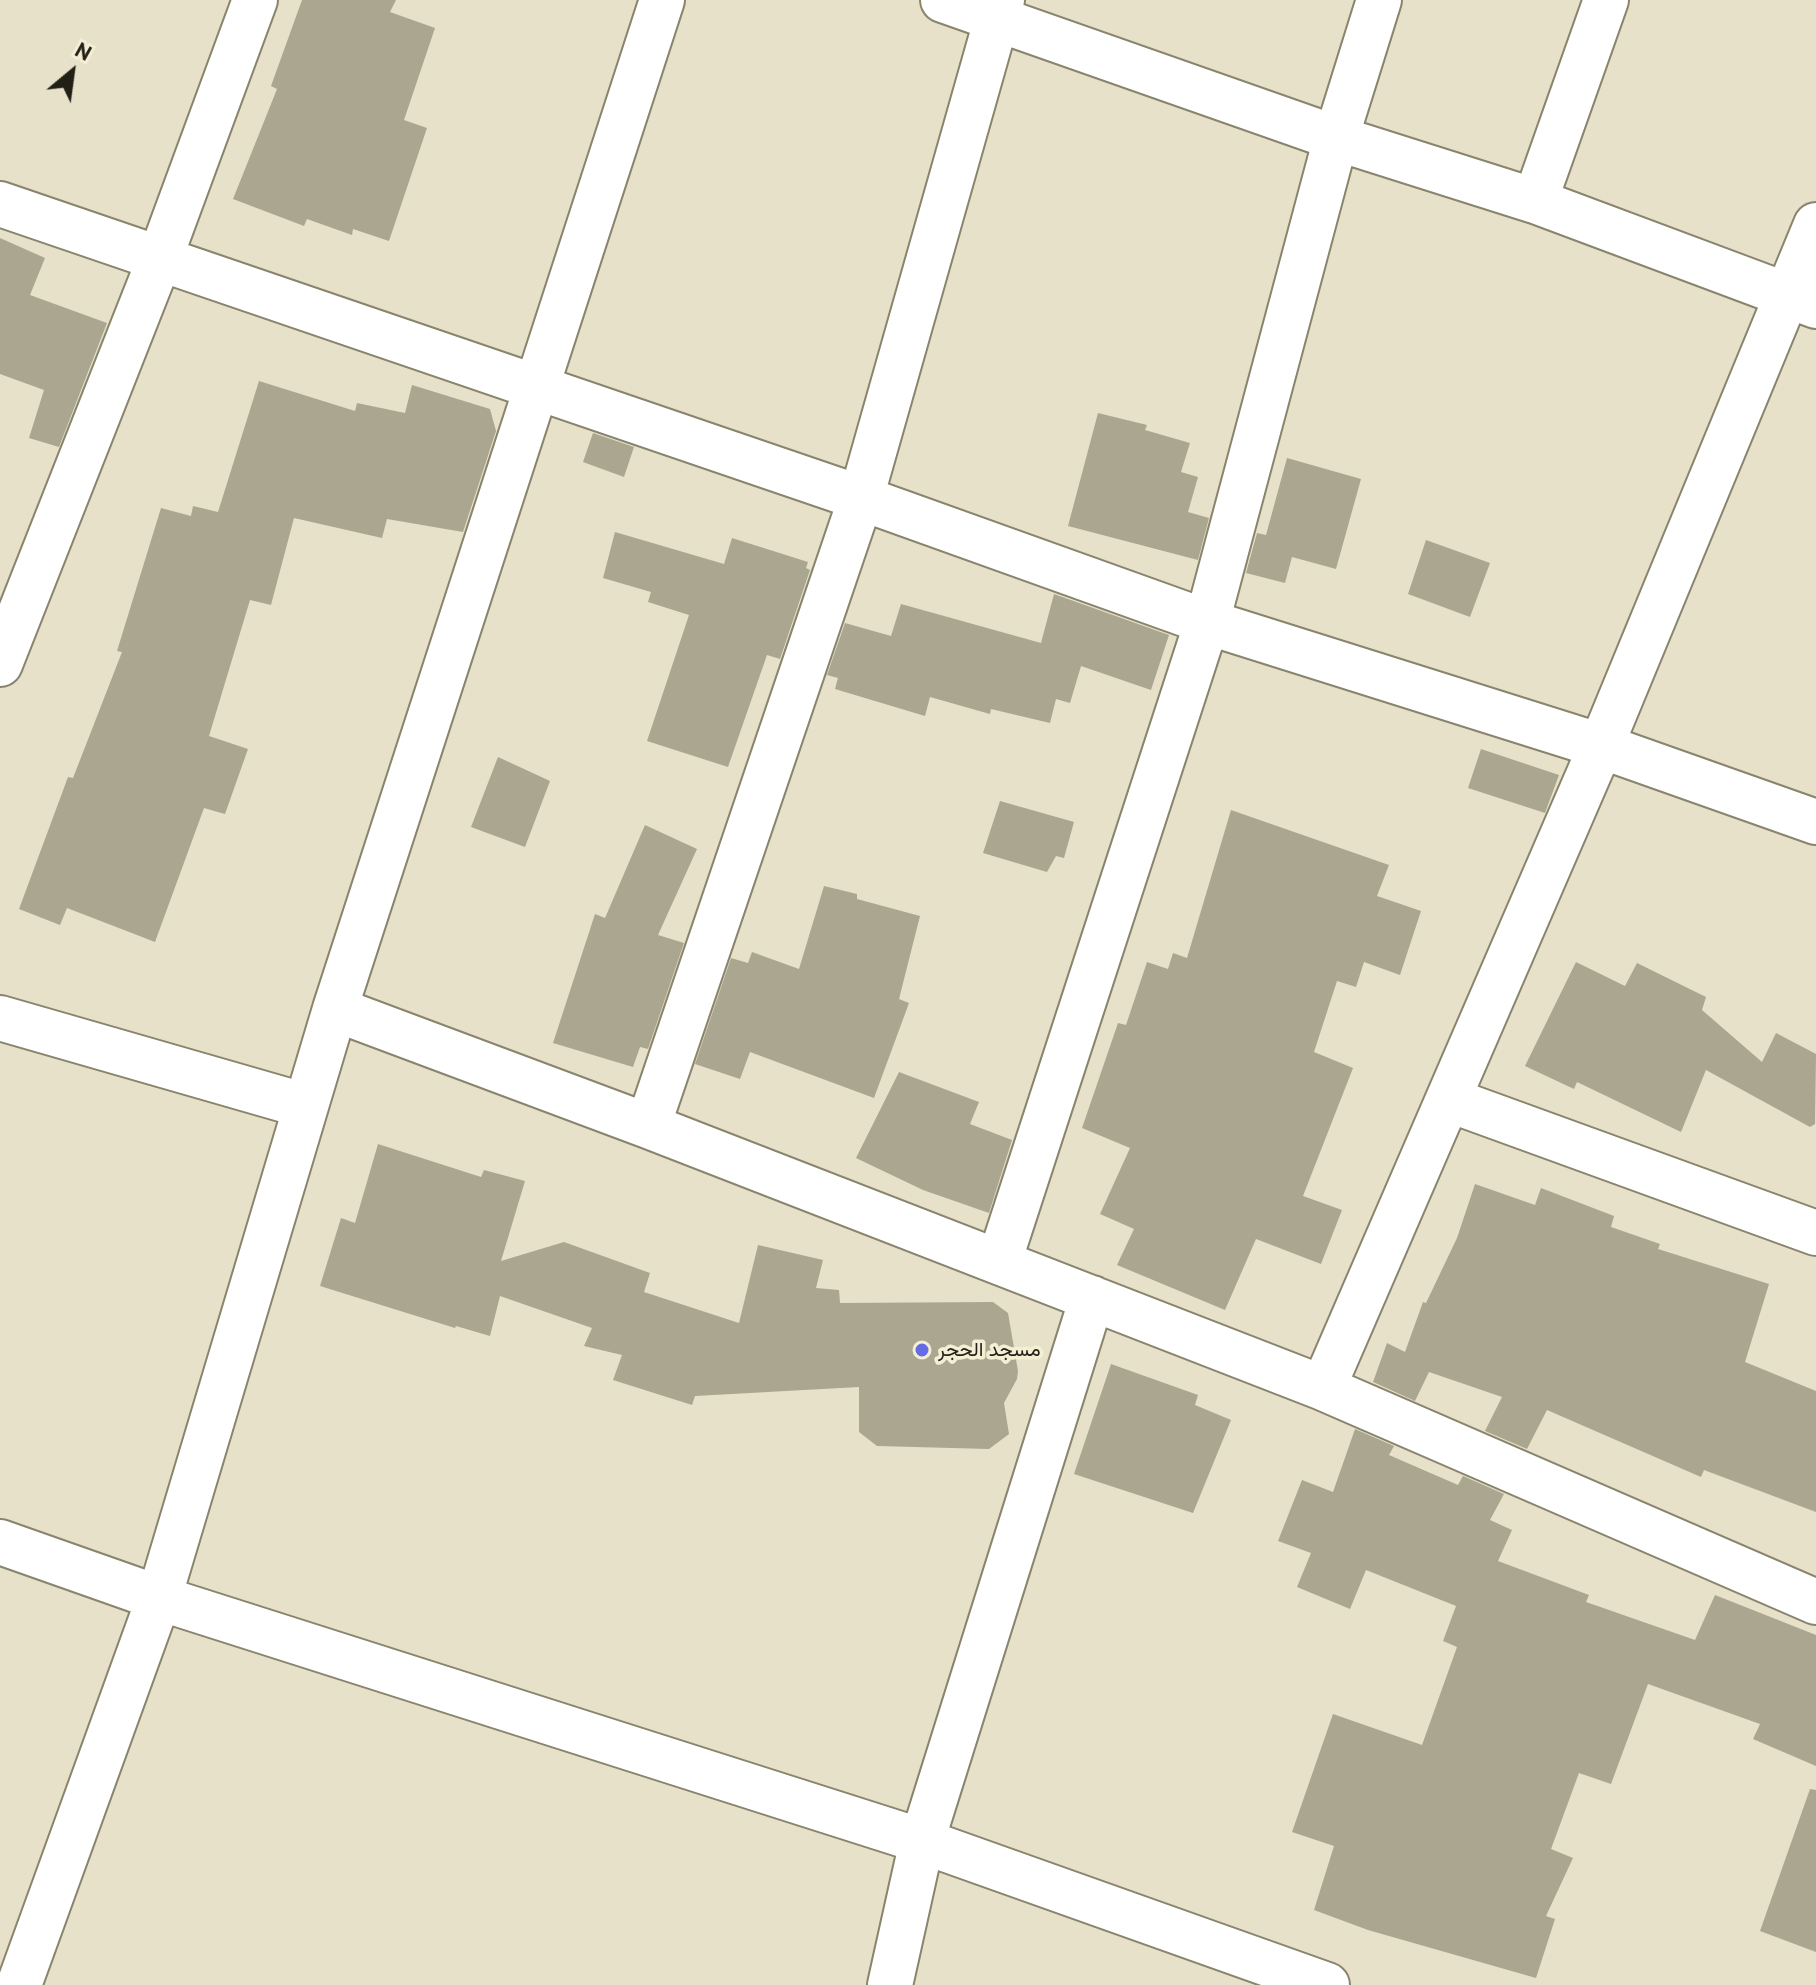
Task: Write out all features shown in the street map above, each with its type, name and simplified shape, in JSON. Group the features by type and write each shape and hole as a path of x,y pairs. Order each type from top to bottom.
{"street":[{"path":"0,664 160,258 255,0"},
{"path":"19,1985 159,1598 335,1009 662,0"},
{"path":"943,0 999,10 1336,138 1535,201 1801,301"},
{"path":"999,1262 1207,622 1336,138 1379,0"},
{"path":"1535,201 1606,0"},
{"path":"648,1126 861,498 999,10"},
{"path":"0,204 861,498 1207,622 1601,746 1816,822"},
{"path":"1323,1388 1601,746 1801,301 1816,225"},
{"path":"335,1009 648,1126 1323,1388 1816,1602"},
{"path":"0,1018 306,1106"},
{"path":"1450,1100 1816,1233"},
{"path":"890,1985 922,1841 1092,1298"},
{"path":"0,1542 159,1598 922,1841 1314,1983"}],"building":[{"path":"302,0 396,0 390,12 435,28 404,120 427,128 389,241 353,229 352,235 307,219 304,226 233,199 277,89 271,86"},
{"path":"0,238 45,258 30,295 107,323 59,447 29,438 44,390 0,374"},
{"path":"259,381 355,411 357,403 405,413 412,385 490,409 496,431 463,532 387,519 382,538 294,518 271,605 250,600 209,736 248,749 225,814 204,808 155,942 67,908 60,925 19,909 68,777 73,778 122,652 117,651 161,508 191,516 193,506 218,512"},
{"path":"1098,413 1147,425 1145,430 1190,443 1181,472 1198,477 1188,512 1209,518 1198,560 1068,526"},
{"path":"593,433 634,447 624,477 583,462"},
{"path":"1287,458 1361,479 1336,569 1292,557 1285,583 1246,573 1257,533 1266,535"},
{"path":"615,532 724,564 732,538 808,562 806,568 810,570 780,659 767,655 728,767 647,741 689,615 648,602 651,592 603,578"},
{"path":"1426,540 1490,563 1470,617 1408,594"},
{"path":"1054,594 1169,635 1151,690 1081,666 1070,703 1056,699 1050,723 991,709 990,714 930,697 925,716 835,689 838,678 827,675 845,623 891,636 901,604 1041,643"},
{"path":"1481,749 1559,775 1545,813 1468,788"},
{"path":"498,757 550,781 525,847 471,827"},
{"path":"1000,801 1074,822 1064,858 1056,856 1047,872 983,853"},
{"path":"1231,810 1389,865 1377,896 1421,911 1400,975 1364,962 1356,987 1337,981 1314,1052 1353,1068 1303,1196 1342,1210 1321,1264 1256,1239 1225,1310 1117,1265 1134,1229 1100,1214 1130,1148 1082,1128 1118,1023 1126,1025 1147,962 1168,969 1173,953 1187,958"},
{"path":"645,825 697,849 658,935 684,943 648,1049 640,1047 633,1067 553,1043 595,914 605,918"},
{"path":"824,886 857,894 857,899 920,916 899,999 909,1003 874,1098 750,1052 740,1079 695,1064 731,958 748,963 752,952 799,969"},
{"path":"1576,962 1625,986 1637,963 1706,997 1702,1010 1762,1062 1776,1033 1816,1054 1815,1124 1810,1127 1706,1070 1681,1132 1577,1082 1574,1089 1525,1066"},
{"path":"899,1072 979,1102 970,1124 1012,1140 989,1213 923,1190 856,1158"},
{"path":"378,1144 481,1177 484,1170 525,1181 501,1261 564,1242 650,1273 644,1292 739,1323 758,1245 823,1260 816,1288 839,1290 840,1303 993,1302 1008,1313 1018,1371 1004,1403 1009,1434 989,1449 877,1446 859,1432 859,1387 695,1396 692,1405 613,1380 622,1355 584,1346 592,1328 500,1296 490,1336 320,1286 341,1218 355,1223"},
{"path":"1475,1184 1535,1205 1541,1188 1614,1216 1611,1227 1660,1244 1658,1249 1769,1284 1745,1362 1816,1391 1816,1512 1704,1470 1701,1477 1547,1410 1527,1449 1485,1431 1502,1397 1429,1372 1415,1401 1373,1382 1387,1343 1405,1352 1423,1302 1426,1303 1457,1238"},
{"path":"1111,1364 1198,1395 1195,1405 1231,1420 1193,1513 1074,1474"},
{"path":"1355,1429 1394,1446 1389,1455 1458,1485 1463,1476 1504,1494 1490,1520 1512,1530 1498,1561 1589,1595 1586,1602 1695,1640 1715,1595 1816,1635 1816,1766 1753,1739 1760,1724 1648,1684 1611,1784 1579,1773 1551,1849 1573,1858 1546,1916 1555,1919 1536,1978 1368,1930 1314,1910 1334,1846 1292,1832 1333,1714 1422,1745 1457,1647 1443,1641 1456,1606 1366,1570 1350,1609 1297,1587 1311,1553 1278,1541 1302,1480 1333,1492"},
{"path":"1810,1789 1816,1790 1816,1952 1760,1931"}],"place":[{"name":"مسجد الحجر","path":"922,1350"}]}
